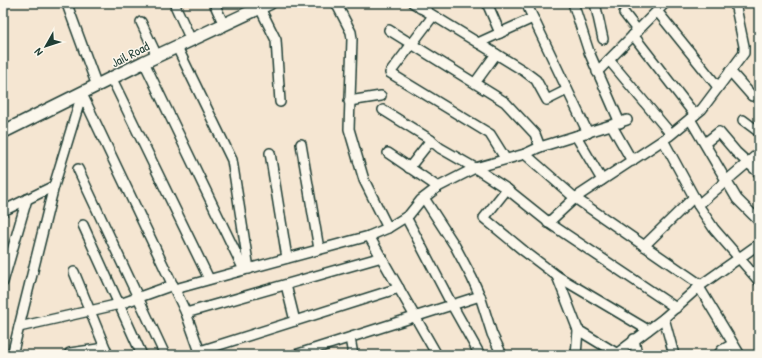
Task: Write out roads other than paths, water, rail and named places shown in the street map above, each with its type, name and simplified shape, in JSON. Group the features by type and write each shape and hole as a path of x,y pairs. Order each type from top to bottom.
{"main road":[{"name":"Jail Road","path":"3,132 260,6"}],"street":[{"path":"68,3 68,8 97,86"},
{"path":"174,3 191,40"},
{"path":"214,3 224,24"},
{"path":"336,3 351,32 352,39 349,129 364,180 388,228"},
{"path":"416,5 430,3"},
{"path":"487,3 500,33"},
{"path":"526,3 588,133"},
{"path":"573,3 597,72 619,123 632,160"},
{"path":"594,3 603,39"},
{"path":"597,72 665,3"},
{"path":"548,222 575,198 672,134 702,109 744,53 744,46 735,3"},
{"path":"416,5 536,80 547,100 567,90"},
{"path":"260,6 276,40 280,102"},
{"path":"657,11 718,87"},
{"path":"624,13 692,117 737,199 759,221"},
{"path":"433,16 390,73 490,134 505,158"},
{"path":"478,43 533,18"},
{"path":"142,22 157,56"},
{"path":"390,30 475,83 511,108 535,134 540,147"},
{"path":"176,47 232,160 247,269"},
{"path":"475,83 496,54"},
{"path":"609,60 672,134"},
{"path":"144,62 247,269"},
{"path":"730,71 752,96"},
{"path":"112,79 209,279"},
{"path":"12,355 54,186 82,94"},
{"path":"82,94 174,287 186,314 200,353 399,288"},
{"path":"349,101 381,96"},
{"path":"383,110 431,140 440,148 476,168 507,189 548,222 676,308"},
{"path":"743,120 759,132"},
{"path":"19,327 120,304 174,287 369,236 388,228 406,217 424,198 438,187 476,168 505,158 525,154 540,147 619,123"},
{"path":"705,143 719,132 736,152 759,173"},
{"path":"576,136 602,180"},
{"path":"409,168 431,140"},
{"path":"663,140 696,201 714,229 759,281"},
{"path":"300,144 319,249"},
{"path":"270,153 287,258"},
{"path":"644,246 696,201 726,181 759,153"},
{"path":"388,154 438,187"},
{"path":"525,154 575,198 700,286 740,355"},
{"path":"78,169 165,355"},
{"path":"3,211 54,186"},
{"path":"507,189 484,218 557,276 648,330"},
{"path":"424,198 455,246 480,296 492,334 502,355"},
{"path":"3,282 7,259 27,199"},
{"path":"406,217 480,355"},
{"path":"84,225 142,355"},
{"path":"369,236 437,355"},
{"path":"578,330 612,354 648,330 676,308 700,286 759,244"},
{"path":"186,314 382,257"},
{"path":"70,355 70,353 106,352 91,310 74,272"},
{"path":"557,276 578,330 576,355"},
{"path":"286,285 295,321"},
{"path":"295,355 314,352 415,315 480,296"},
{"path":"664,318 674,355"},
{"path":"350,338 353,355"},
{"path":"634,339 637,355"},
{"path":"718,355 722,350 733,344"}]}
